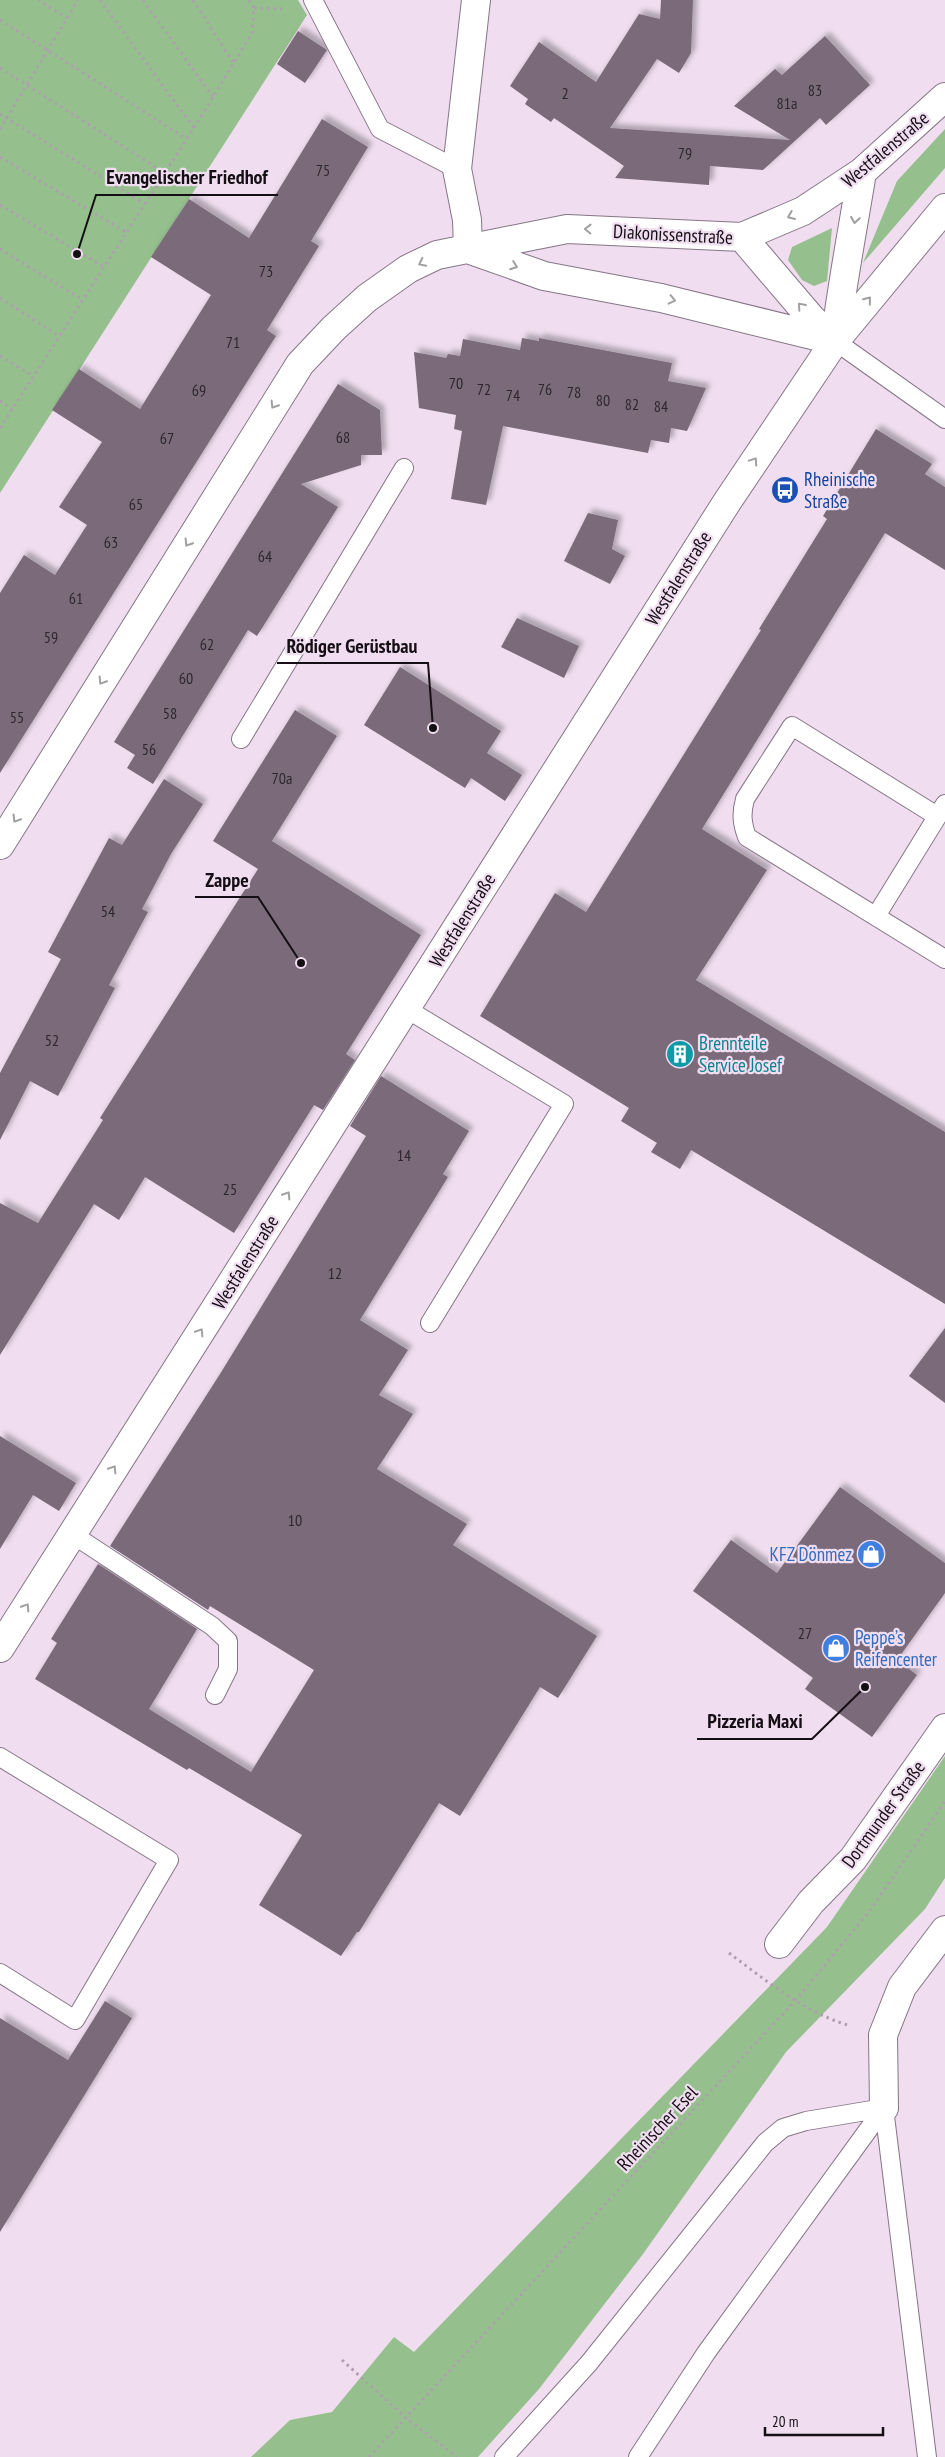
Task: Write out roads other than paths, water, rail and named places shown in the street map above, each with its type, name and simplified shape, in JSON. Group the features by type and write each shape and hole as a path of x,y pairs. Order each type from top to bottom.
{"street":[{"path":"476,0 457,169 467,220 468,249 544,276 670,300 835,340 841,290 862,172"},
{"name":"Westfalenstraße","path":"742,237 803,211 862,172 945,97"},
{"name":"Westfalenstraße","path":"0,1648 727,502 835,340 945,208"},
{"name":"Diakonissenstraße","path":"0,845 300,364 334,328 368,298 408,269 437,255 568,229 742,237 811,318 835,340"},
{"name":"Dortmunder Straße","path":"779,1944 811,1902 853,1859 945,1728"},
{"path":"884,2108 883,2035 902,1988 945,1930"}],"lane":[{"path":"313,0 380,129 457,169"},
{"path":"835,340 945,419"},
{"path":"241,739 404,468"},
{"path":"876,916 941,810 792,726 745,800 741,812 742,824 747,837 945,959"},
{"path":"406,1008 564,1104 430,1323"},
{"path":"72,1534 212,1626 228,1641 228,1669 215,1696"},
{"path":"0,1757 169,1860 75,2020 0,1973"},
{"path":"504,2457 589,2363 765,2143 783,2128 806,2121 884,2108"},
{"path":"638,2457 706,2353 884,2108"},
{"path":"884,2108 928,2457"}],"place":[{"name":"Evangelischer Friedhof","path":"77,254"},
{"name":"Rheinische Straße","path":"785,490"},
{"name":"Rödiger Gerüstbau","path":"433,728"},
{"name":"Zappe","path":"301,963"},
{"name":"Brennteile Service Josef","path":"680,1054"},
{"name":"KFZ Dönmez","path":"871,1554"},
{"name":"Peppe’s Reifencenter","path":"836,1648"},
{"name":"Pizzeria Maxi","path":"865,1687"}]}
